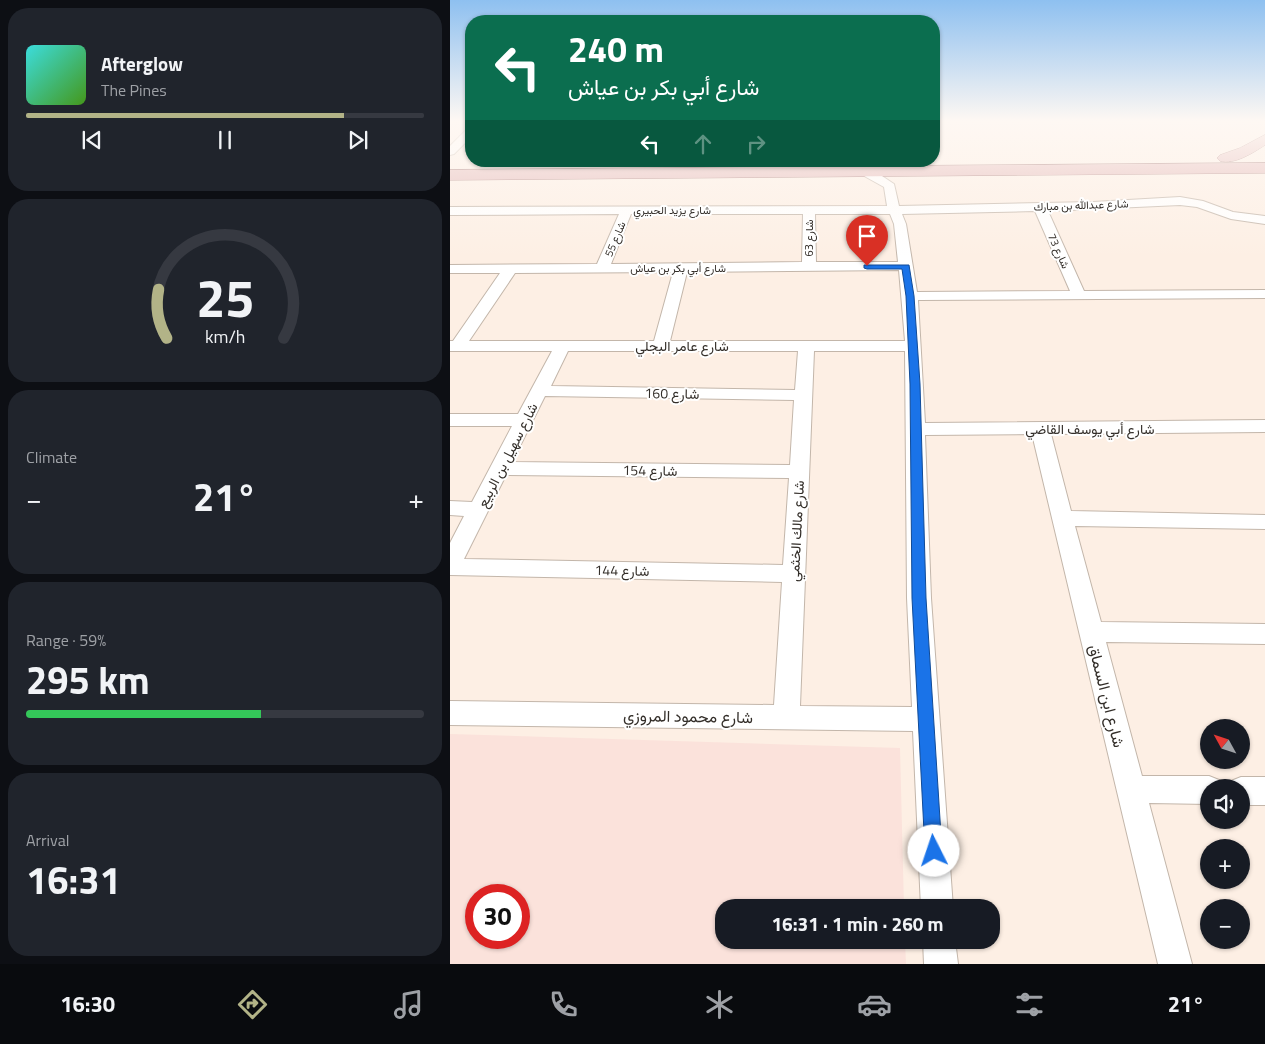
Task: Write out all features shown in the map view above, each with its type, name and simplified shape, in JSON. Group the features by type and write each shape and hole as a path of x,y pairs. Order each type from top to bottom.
{"main road":[{"path":"450,175 861,170 1244,168 1265,170"}],"street":[{"path":"861,170 890,186 894,210 900,224 910,296 913,346 919,598 936,899"},
{"path":"890,186 916,170"},
{"name":"شارع عبدالله بن مبارك","path":"894,210 1040,207 1180,201 1199,204 1231,215 1265,220"},
{"name":"شارع 73","path":"1040,207 1079,295"},
{"name":"شارع 55","path":"602,268 627,210"},
{"name":"شارع 63","path":"809,210 809,267"},
{"name":"شارع يزيد الحبيري","path":"450,211 894,210"},
{"name":"شارع أبي بكر بن عياش","path":"450,269 906,266"},
{"path":"661,345 681,268"},
{"path":"454,346 510,269"},
{"path":"910,296 1263,296"},
{"name":"شارع سهيل بن الربيع","path":"450,566 563,345"},
{"name":"شارع مالك الخثمي","path":"786,717 806,345"},
{"name":"شارع عامر البجلي","path":"454,346 913,346"},
{"name":"شارع 160","path":"540,391 804,395"},
{"path":"450,420 525,420"},
{"name":"شارع أبي يوسف القاضي","path":"915,429 1265,426"},
{"name":"شارع ابن السماق","path":"1040,428 1175,964"},
{"name":"شارع 154","path":"500,468 799,472"},
{"path":"450,508 479,509"},
{"path":"1063,518 1265,522"},
{"name":"شارع 144","path":"450,566 794,574"},
{"path":"1091,632 1265,634"},
{"name":"شارع محمود المروزي","path":"450,713 926,719"},
{"path":"1131,789 1200,790"},
{"path":"1250,791 1265,791"},
{"path":"940,949 941,964"}],"shaded area":[{"path":"450,734 900,748 904,899 715,899 715,949 905,949 906,964 450,964"}],"route":[{"path":"867,266 906,266 910,296 915,384 919,598 934,851"}]}
